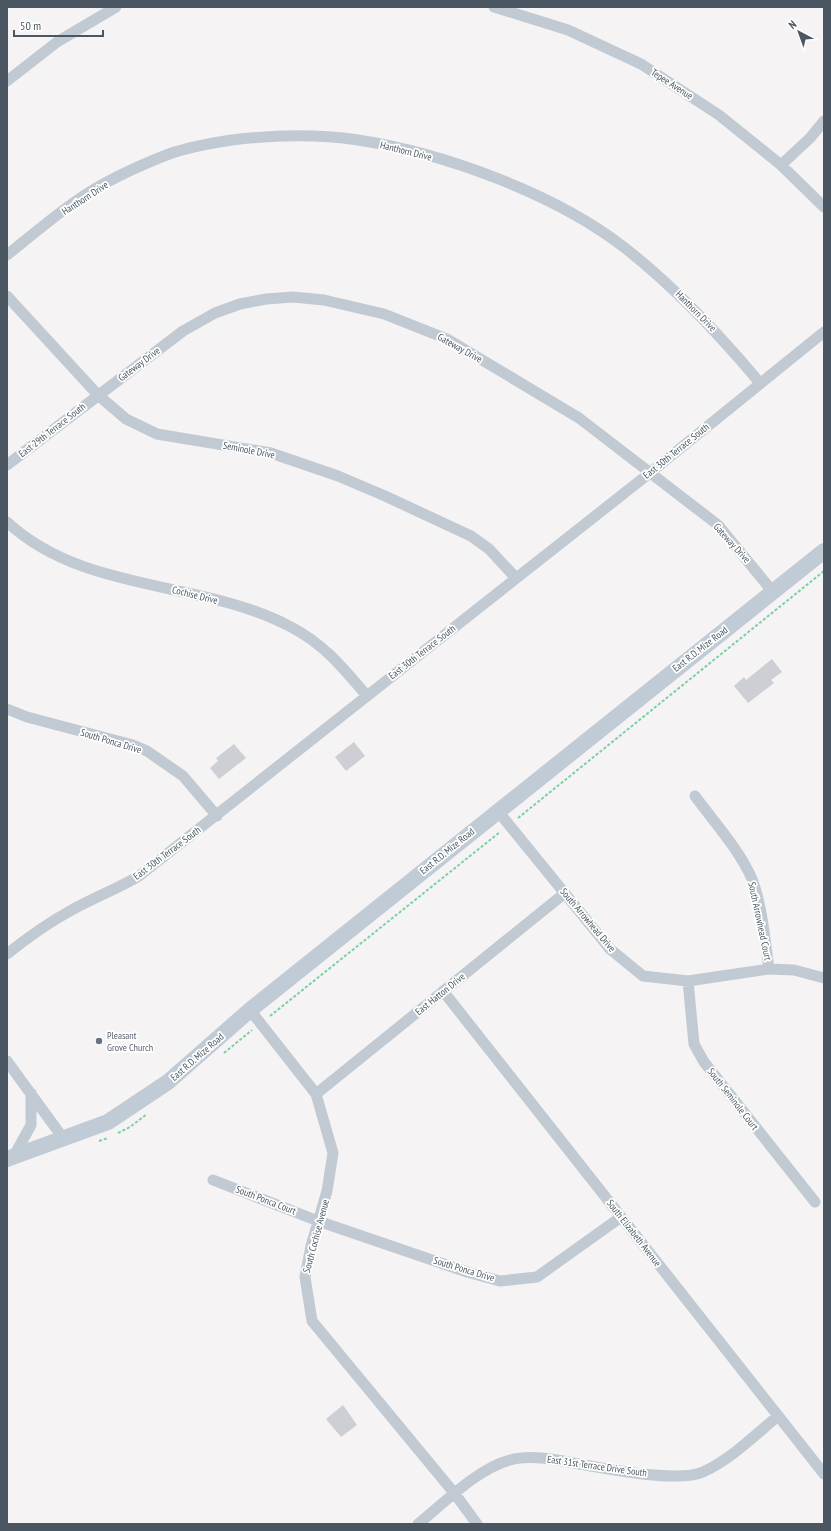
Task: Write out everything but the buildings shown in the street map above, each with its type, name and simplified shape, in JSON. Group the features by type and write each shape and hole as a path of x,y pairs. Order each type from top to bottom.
{"main road":[{"name":"East R.D. Mize Road","path":"10,1157 108,1122 168,1082 250,1010 497,810 824,551"}],"street":[{"path":"7,81 57,42 116,7"},
{"name":"Tepee Avenue","path":"494,7 568,30 641,64 719,115 781,165 824,207"},
{"path":"781,165 810,138 824,121"},
{"name":"Hanthorn Drive","path":"7,255 80,199 120,175 170,154 207,144 262,136 310,136 357,140 412,151 486,174 544,199 590,224 624,247 678,292 721,336 760,383"},
{"name":"Seminole Drive","path":"7,296 98,395 126,419 157,434 271,453 338,476 471,536 489,549 516,578"},
{"name":"Gateway Drive","path":"98,395 183,331 215,313 240,304 266,299 293,297 324,300 384,314 447,339 578,418 651,472 718,526 746,557 773,592"},
{"name":"East 30th Terrace South","path":"7,954 36,932 71,910 116,890 139,876 217,816 651,472 824,332"},
{"name":"East 29th Terrace South","path":"7,465 98,395"},
{"name":"Cochise Drive","path":"7,522 17,531 38,545 72,562 111,576 192,593 260,612 291,627 312,640 333,656 367,696"},
{"name":"South Ponca Drive","path":"7,709 28,717 133,745 147,751 183,776 217,816"},
{"name":"South Arrowhead Court","path":"695,796 740,857 752,879 761,916 770,969"},
{"name":"South Arrowhead Drive","path":"497,810 610,949 643,976 688,981 770,969 794,970 824,978"},
{"name":"East Hatton Drive","path":"316,1094 565,893"},
{"name":"South Seminole Court","path":"688,981 694,1044 704,1062 814,1202"},
{"name":"South Elizabeth Avenue","path":"443,991 824,1474"},
{"name":"South Cochise Avenue","path":"250,1010 316,1094 333,1153 327,1192 318,1220 304,1277 312,1321 455,1494 477,1524"},
{"path":"7,1061 63,1138"},
{"path":"10,1157 32,1125 31,1092"},
{"name":"South Ponca Court","path":"213,1180 318,1220"},
{"name":"South Ponca Drive","path":"318,1220 467,1272 500,1280 538,1277 621,1217"},
{"name":"East 31st Terrace Drive South","path":"418,1524 476,1477 492,1466 512,1459 536,1458 558,1460 631,1473 677,1475 701,1473 730,1456 778,1416"}],"place":[{"name":"Pleasant Grove Church","path":"99,1041"}]}
